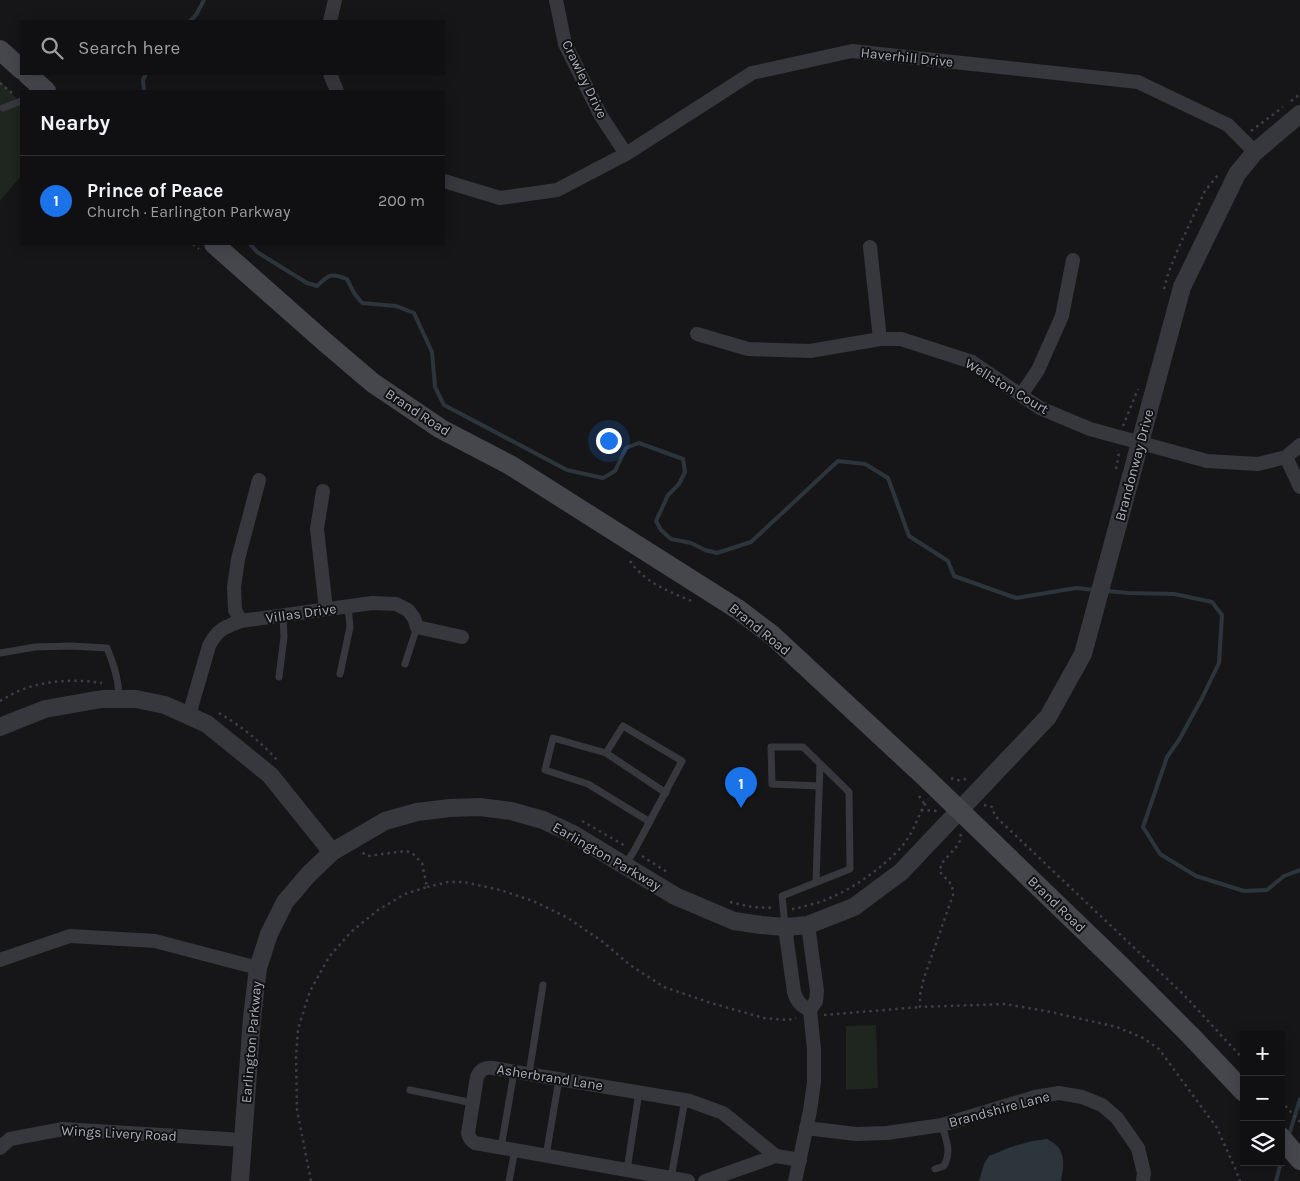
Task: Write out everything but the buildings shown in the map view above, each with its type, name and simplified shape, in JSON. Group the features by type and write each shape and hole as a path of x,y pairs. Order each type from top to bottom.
{"main road":[{"path":"0,50 20,68"},
{"name":"Brand Road","path":"210,249 373,383 442,429 510,465 739,610 772,636 918,770 1124,969 1240,1088"},
{"path":"1285,1141 1300,1160"}],"street":[{"path":"330,20 335,0"},
{"name":"Crawley Drive","path":"556,0 565,44 602,116 626,154"},
{"name":"Haverhill Drive","path":"445,182 500,198 557,190 626,154 752,73 852,52 1138,82 1228,125 1255,152"},
{"path":"330,75 337,90"},
{"name":"Brandonway Drive","path":"960,811 1048,717 1083,654 1103,574 1182,287 1237,174 1255,152 1300,114"},
{"path":"870,247 880,340"},
{"path":"1021,395 1038,370 1062,316 1073,260"},
{"name":"Wellston Court","path":"697,334 748,348 810,351 880,340 901,339 972,362 1040,408 1090,429 1139,444 1208,461 1258,464 1286,457"},
{"path":"1300,445 1286,457 1300,487"},
{"path":"241,621 235,610 234,587 238,559 259,480"},
{"path":"323,491 317,529 326,609"},
{"name":"Villas Drive","path":"189,715 213,636 221,629 241,621 372,603 396,604 408,610 414,618 417,627"},
{"path":"417,627 462,637"},
{"path":"0,727 45,709 102,699 136,699 165,705 207,724 270,775 332,852"},
{"name":"Earlington Parkway","path":"240,1181 252,1018 258,968 269,934 285,902 308,875 332,852 385,821 417,812 450,808 480,807 511,811 542,820 573,834 675,896 734,921 785,927 808,924 854,907 901,872 960,811"},
{"path":"795,1181 810,1111 814,1082 814,1049 810,1013 816,1001 817,991 808,924"},
{"path":"785,927 796,1000 810,1013"},
{"path":"0,960 70,936 156,941 258,968"},
{"name":"Asherbrand Lane","path":"688,1181 471,1141 468,1133 479,1072 487,1067 686,1100 724,1113 776,1156"},
{"name":"Brandshire Lane","path":"806,1128 856,1134 888,1133 942,1124 1036,1097 1059,1093 1082,1097 1102,1105 1118,1118 1138,1148 1144,1173 1143,1181"},
{"name":"Wings Livery Road","path":"0,1148 10,1140 63,1129 243,1140"},
{"path":"705,1181 776,1156 800,1160"}],"lane":[{"path":"3,108 20,101"},
{"path":"340,674 350,627 348,606"},
{"path":"279,677 284,637 283,615"},
{"path":"405,664 417,627"},
{"path":"0,653 35,647 107,648 116,669 119,699"},
{"path":"606,753 622,726 682,761 625,866"},
{"path":"650,822 588,784 545,770 553,738 606,753 666,793"},
{"path":"785,927 782,896 850,869 849,792 803,747 771,747 772,784 819,786"},
{"path":"816,882 820,764"},
{"path":"529,1074 542,985"},
{"path":"509,1181 508,1149 514,1072"},
{"path":"546,1156 559,1079"},
{"path":"410,1090 473,1102"},
{"path":"627,1170 639,1092"},
{"path":"671,1178 686,1100"},
{"path":"935,1169 944,1166 948,1157 942,1124"}],"path":[{"path":"0,83 14,95"},
{"path":"196,245 210,249"},
{"path":"626,554 636,569 646,578 661,588 697,604"},
{"path":"949,778 964,780 969,777"},
{"path":"964,780 965,786 974,796 985,805 992,807 995,816 1184,995 1240,1056"},
{"path":"913,790 925,804"},
{"path":"920,1007 920,995 924,978 953,895 952,884 940,872 941,864 959,844 961,834"},
{"path":"352,840 360,852 368,856 406,851 412,853 422,863 427,886"},
{"path":"311,1181 297,1110 296,1057 298,1029 310,991 329,957 351,932 378,910 405,894 427,886 448,882 464,882 500,890 533,901 568,918 603,942 630,965 664,987 764,1018 788,1020 810,1013 1006,1004 1118,1027 1143,1038 1159,1049 1217,1128 1240,1181"},
{"path":"1285,1106 1300,1122"}],"shaded area":[{"path":"0,81 20,102 20,177 0,201"},
{"path":"876,1025 878,1088 846,1090 846,1026"},
{"path":"1047,1139 1056,1145 1062,1154 1061,1181 979,1181 984,1164 989,1156 1011,1147"}],"waterway":[{"path":"191,20 204,0"},
{"path":"144,90 143,80 146,75"},
{"path":"251,245 257,252 307,283 317,286 330,276 342,277 347,279 362,303 396,306 414,313 432,352 435,387 444,405 567,470 603,478 615,471 626,448 639,443 683,459 685,472 679,484 668,495 656,521 661,530 671,539 691,543 705,550 717,553 751,542 838,461 865,464 888,478 909,536 948,561 954,576 1016,598 1076,588 1096,590"},
{"path":"1106,591 1174,594 1212,602 1222,615 1219,663 1179,740 1167,757 1143,827 1160,854 1196,876 1244,891 1267,890 1284,876 1300,870"},
{"path":"1289,1135 1300,1099"},
{"path":"1276,1181 1280,1166"}],"place":[{"name":"Prince of Peace","path":"741,808"}]}
